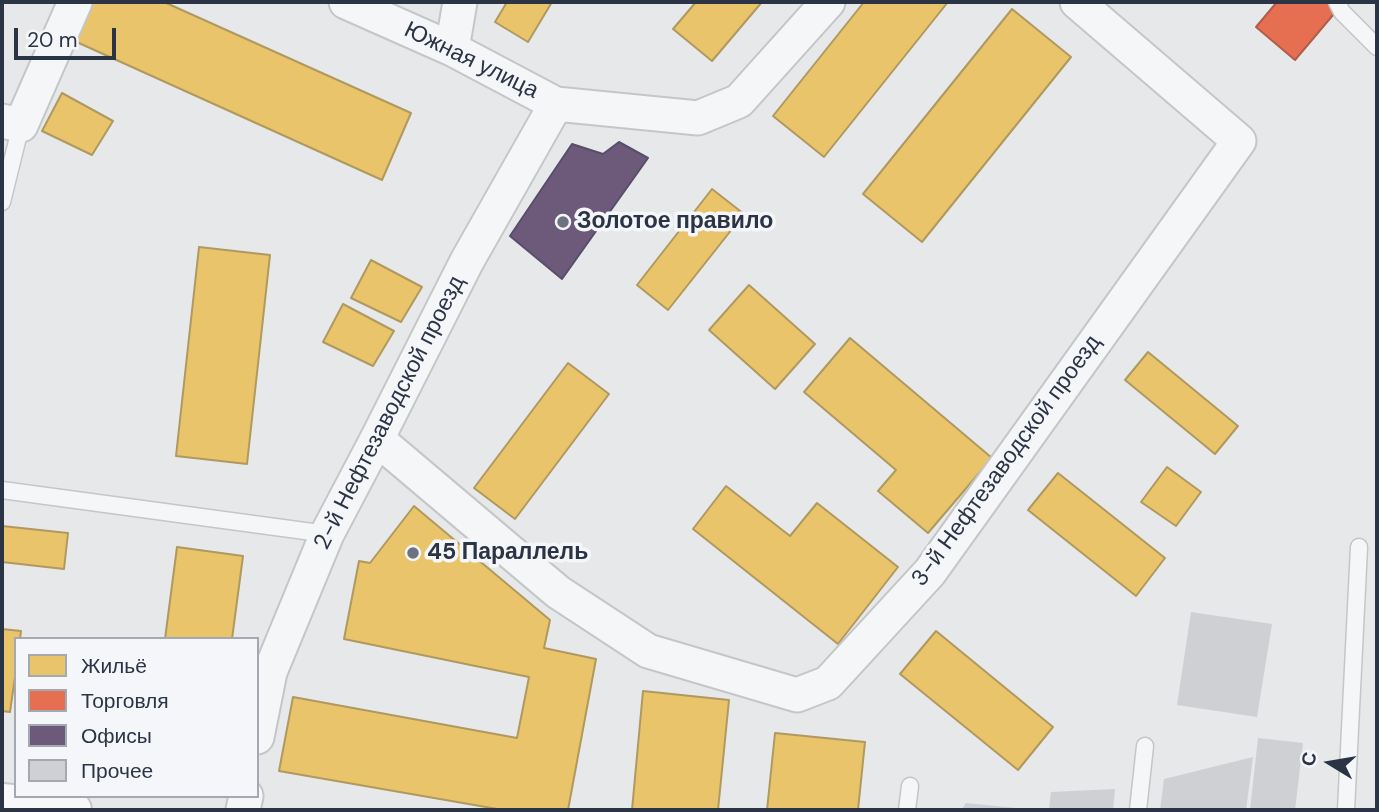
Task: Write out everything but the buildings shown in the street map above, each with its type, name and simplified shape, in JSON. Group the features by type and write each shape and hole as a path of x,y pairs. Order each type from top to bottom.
{"main road":[{"path":"2,803 72,810"}],"street":[{"path":"11,123 75,2"},
{"name":"Южная улица","path":"346,2 452,48 556,104"},
{"path":"452,48 460,2"},
{"path":"556,104 698,118 739,101 828,2"},
{"name":"3-й Нефтезаводской проезд","path":"376,439 558,592 648,652 797,695 828,683 930,572 1239,141 1077,2"},
{"name":"2-й Нефтезаводской проезд","path":"259,727 270,672 327,534 467,261 556,104"}],"lane":[{"path":"1338,2 1342,12 1377,47"},
{"path":"2,202 11,123"},
{"path":"2,490 327,534"},
{"path":"1346,810 1359,547"},
{"path":"1138,810 1145,746"},
{"path":"907,810 910,786"}],"place":[{"name":"Золотое правило","path":"563,222"},
{"name":"45 Параллель","path":"413,553"}]}
